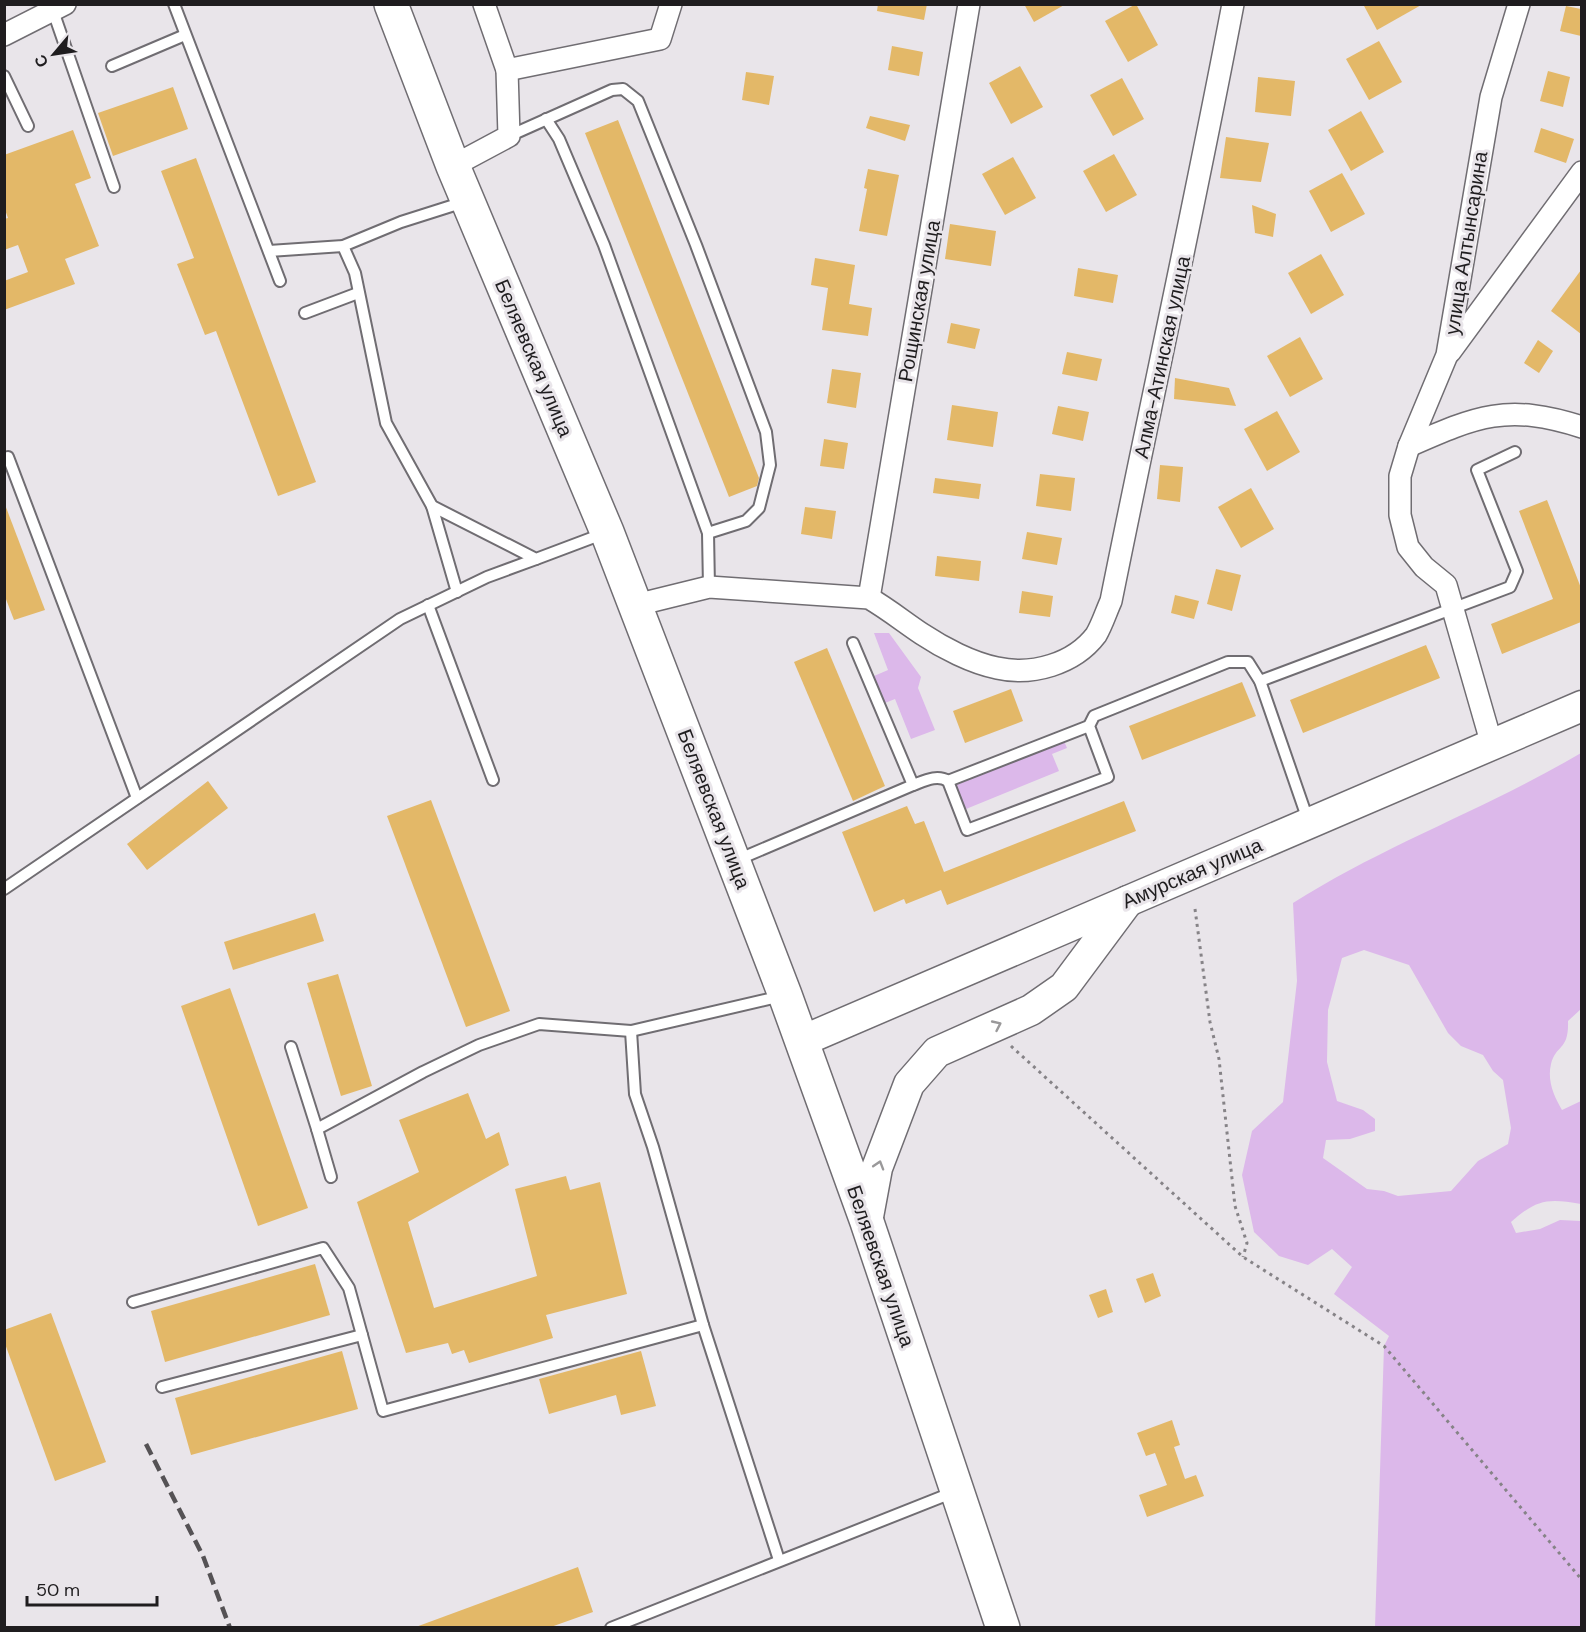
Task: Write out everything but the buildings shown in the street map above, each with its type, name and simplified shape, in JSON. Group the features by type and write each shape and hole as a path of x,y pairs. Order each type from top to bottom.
{"main road":[{"name":"Беляевская улица","path":"391,4 467,201 636,605 802,1041 867,1222 1003,1628"}],"street":[{"path":"453,166 509,136 507,70 484,4"},
{"path":"507,70 660,39 671,4"},
{"name":"Рощинская улица","path":"869,598 969,4"},
{"name":"Алма-Атинская улица","path":"869,598 891,610 922,634 964,656 998,668 1034,669 1067,661 1095,635 1111,601 1162,345 1190,228 1233,4"},
{"name":"улица Алтынсарина","path":"1492,745 1446,585 1424,567 1408,546 1400,515 1400,476 1408,446 1447,355 1491,97 1519,4"},
{"path":"4,35 59,8"},
{"path":"1447,355 1581,172"},
{"path":"1408,446 1492,414 1536,414 1581,427"},
{"path":"636,605 709,587 869,598"},
{"name":"Амурская улица","path":"802,1041 1581,706"},
{"path":"867,1222 877,1168 909,1084 937,1052 1031,1010 1064,987 1131,898"}],"lane":[{"path":"174,4 279,281"},
{"path":"59,8 114,187"},
{"path":"112,66 185,35"},
{"path":"4,76 28,126"},
{"path":"509,136 612,90 623,89 638,101 696,245 766,432 770,465 759,508 746,520 708,533"},
{"path":"546,119 559,140 604,245 708,533 709,587"},
{"path":"268,251 343,246 401,222 467,201"},
{"path":"343,246 355,273 386,423 432,506 457,592"},
{"path":"305,313 358,293"},
{"path":"1260,681 1510,587 1517,571 1478,470 1515,452"},
{"path":"8,457 138,798"},
{"path":"432,506 536,559"},
{"path":"4,889 400,619 487,578 607,532"},
{"path":"428,604 493,780"},
{"path":"853,643 913,785"},
{"path":"948,781 1089,726 1094,716 1228,662 1248,662 1260,681 1310,824"},
{"path":"734,861 913,785 935,778 943,777 948,781 967,830 1108,777 1089,726"},
{"path":"317,1129 470,1050 539,1024 631,1031 785,996"},
{"path":"631,1031 635,1094 653,1147 703,1325 780,1560"},
{"path":"291,1047 331,1177"},
{"path":"133,1302 323,1248 349,1288 382,1411 703,1325"},
{"path":"162,1387 362,1335"},
{"path":"611,1628 957,1490"}],"path":[{"path":"1195,909 1210,1022 1220,1059 1235,1206 1247,1243 1243,1257"},
{"path":"992,1028 1243,1257 1384,1346 1581,1580"}],"shaded area":[{"path":"874,633 889,633 921,677 918,688 935,730 911,739 895,699 885,703 874,676 888,670"},
{"path":"1064,741 1067,748 1052,754 1059,771 966,809 956,785"},
{"path":"1581,753 1581,1009 1568,1021 1566,1038 1553,1058 1550,1076 1554,1094 1562,1110 1581,1101 1581,1204 1560,1201 1543,1202 1528,1209 1511,1222 1516,1233 1540,1229 1560,1220 1581,1221 1581,1627 1375,1627 1384,1346 1389,1336 1334,1294 1352,1267 1332,1249 1308,1265 1279,1256 1254,1232 1242,1175 1252,1131 1283,1102 1297,981 1293,903 1363,863 1546,773","holes":["1364,950 1409,965 1448,1033 1461,1046 1483,1055 1493,1071 1503,1080 1511,1128 1508,1144 1478,1161 1451,1191 1398,1196 1367,1189 1323,1158 1326,1140 1350,1139 1375,1131 1375,1119 1363,1110 1337,1101 1327,1062 1328,1010 1342,958"]}],"railway":[{"path":"146,1444 203,1556 230,1628"}]}
